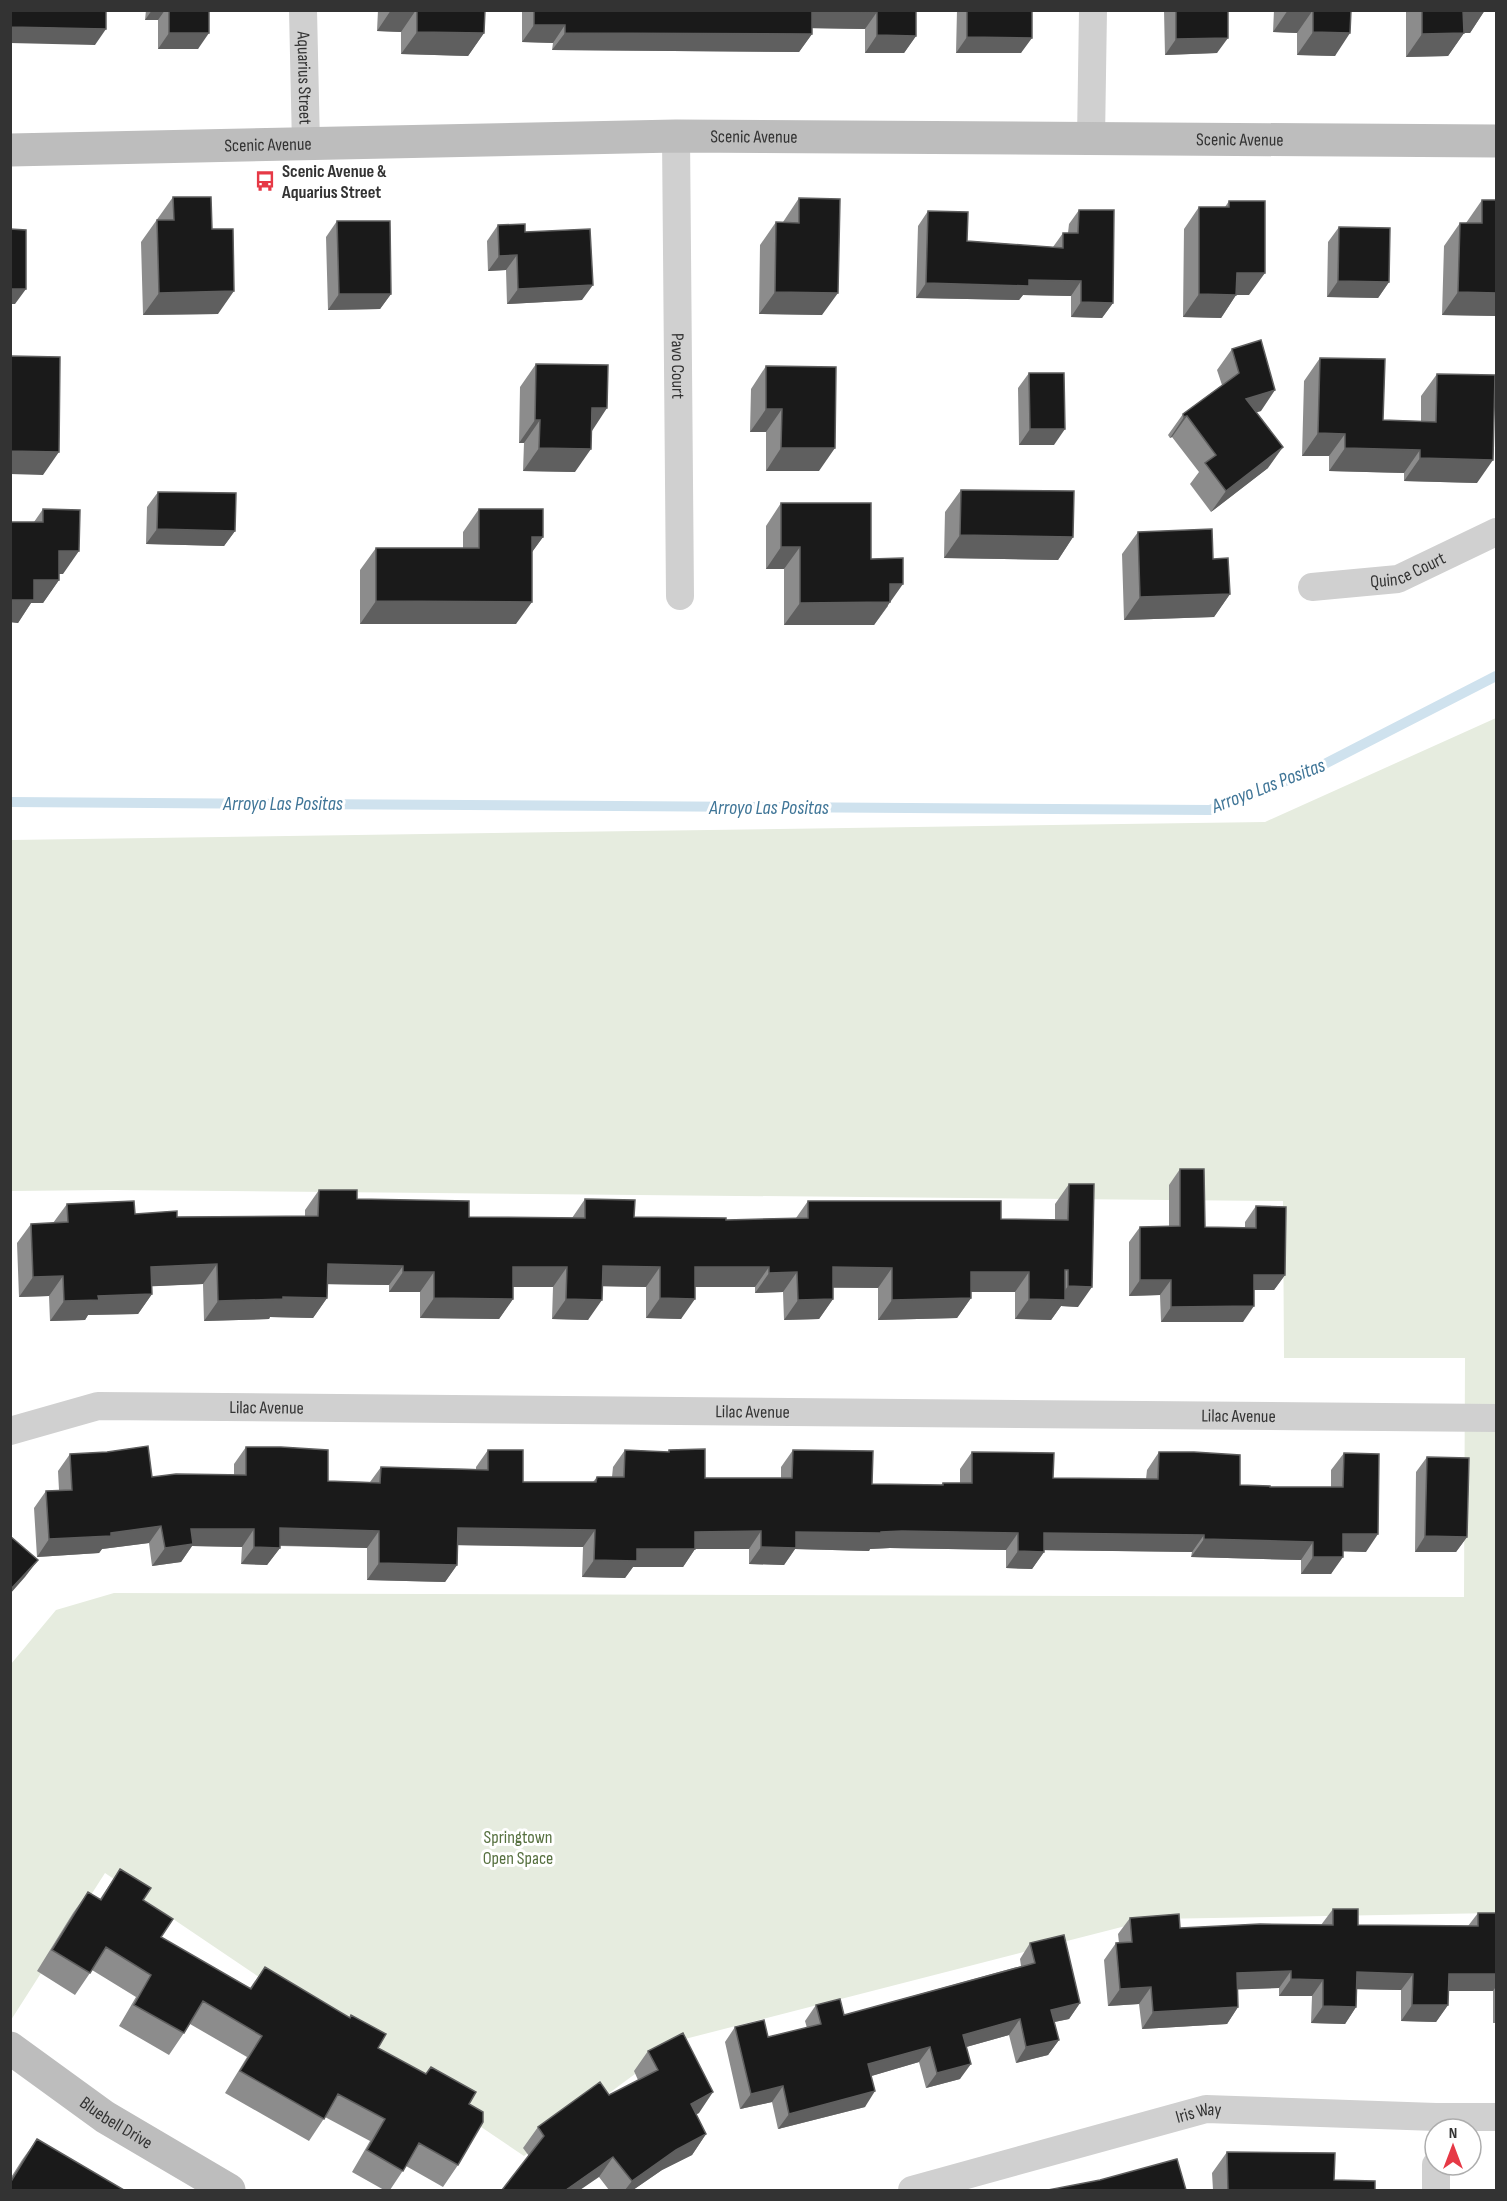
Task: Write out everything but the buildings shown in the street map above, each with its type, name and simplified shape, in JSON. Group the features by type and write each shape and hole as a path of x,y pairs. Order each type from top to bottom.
{"street":[{"name":"Aquarius Street","path":"303,10 306,145"},
{"path":"1091,139 1093,10"},
{"name":"Scenic Avenue","path":"10,150 676,136 1497,141"},
{"name":"Pavo Court","path":"676,136 680,597"},
{"name":"Quince Court","path":"1312,586 1398,579 1497,532"},
{"name":"Lilac Avenue","path":"10,1431 98,1406 1497,1418"},
{"name":"Bluebell Drive","path":"10,2048 105,2117 229,2190"},
{"name":"Iris Way","path":"912,2190 1206,2109 1423,2122"}],"green space":[{"name":"Springtown Open Space","path":"1496,718 1496,1913 1153,1919 681,2040 524,2156 105,1873 11,2020 11,1664 56,1610 114,1593 1464,1597 1465,1358 1284,1358 1283,1201 11,1191 11,840 1265,822"}],"waterway":[{"name":"Arroyo Las Positas","path":"10,802 1210,810 1309,772 1496,676"}],"place":[{"name":"Scenic Avenue & Aquarius Street","path":"265,181"}]}
